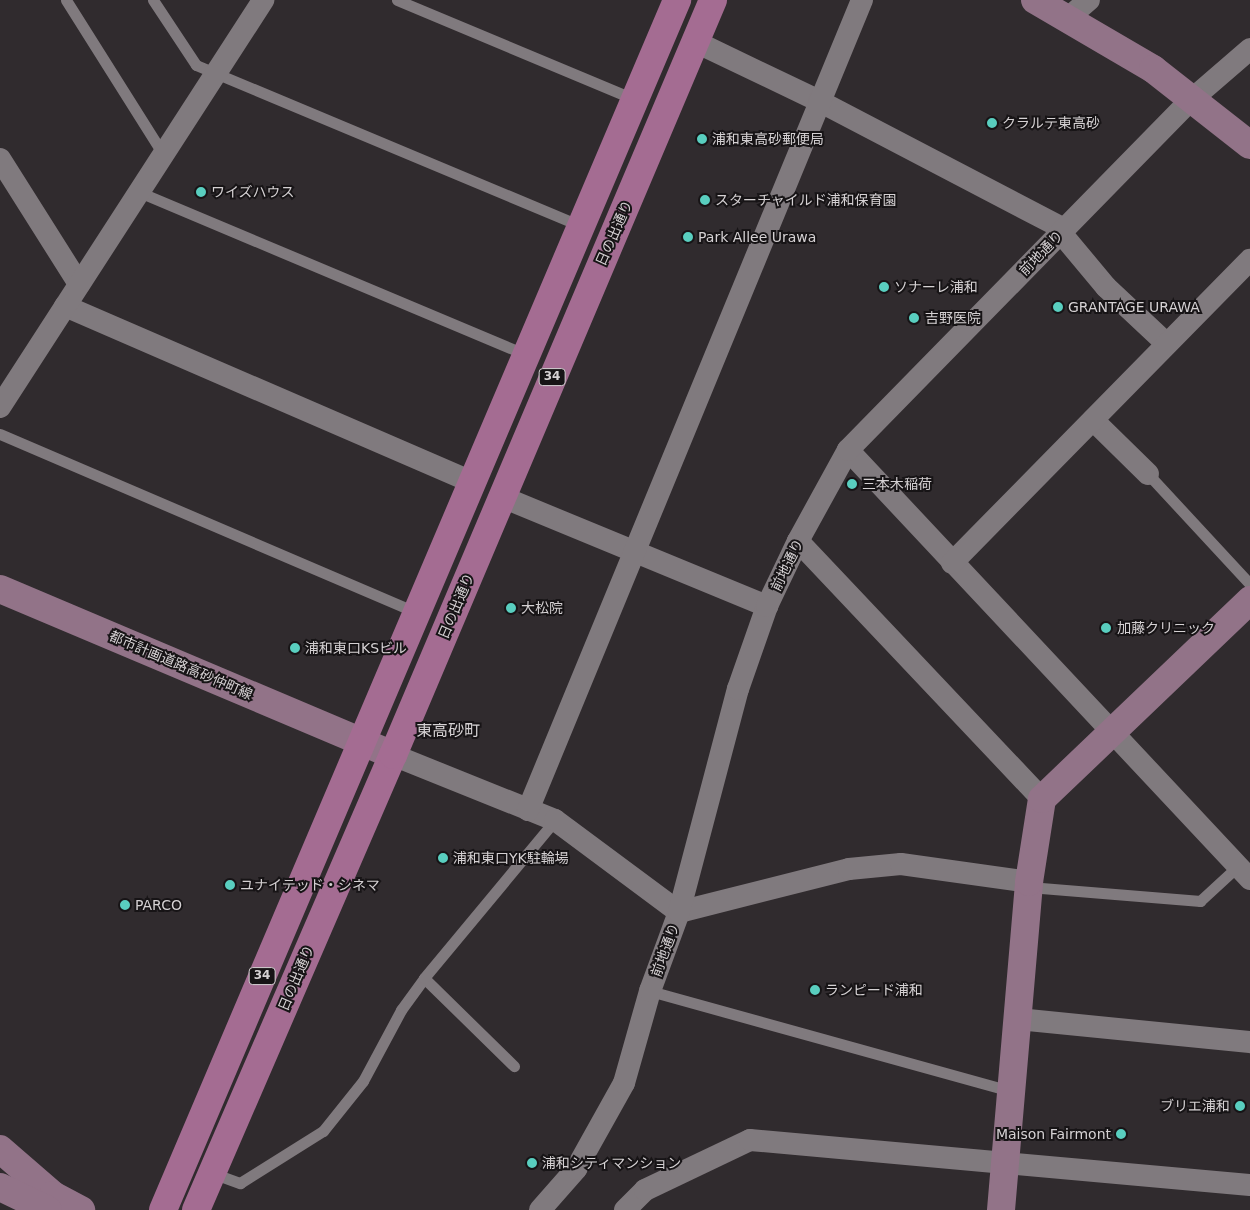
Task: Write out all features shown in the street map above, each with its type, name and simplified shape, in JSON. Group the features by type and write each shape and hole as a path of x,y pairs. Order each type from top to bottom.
{"main road":[{"name":"34","path":"163,1210 677,0"},
{"name":"日の出通り","path":"196,1210 393,755 713,0"}],"street":[{"path":"0,407 263,0"},
{"path":"528,810 739,306 862,0"},
{"path":"1036,0 1153,69 1250,146"},
{"path":"1068,19 1089,0"},
{"path":"696,42 820,101 1063,231 1106,287 1167,344"},
{"name":"前地通り","path":"540,1210 576,1169 624,1083 650,991 680,912 738,689 767,606 798,541 848,450 1191,100 1250,49"},
{"path":"0,159 79,284"},
{"path":"952,563 1250,260"},
{"path":"65,306 471,482"},
{"path":"1093,420 1148,474"},
{"path":"848,450 1244,872"},
{"path":"502,497 767,606"},
{"path":"798,541 1042,799"},
{"name":"都市計画道路高砂仲町線","path":"0,589 393,755"},
{"path":"1001,1210 1029,885 1042,799 1250,600"},
{"path":"393,755 555,820 680,912 849,869 901,864 1029,885"},
{"path":"1018,1019 1250,1042"},
{"path":"625,1210 645,1190 750,1140 1250,1185"},
{"path":"0,1149 53,1195 81,1210"},
{"path":"0,1187 48,1210"}],"lane":[{"path":"66,0 163,154"},
{"path":"153,0 196,64 580,226"},
{"path":"397,0 634,99"},
{"path":"139,192 525,354"},
{"path":"0,434 416,612"},
{"path":"1148,474 1250,584"},
{"path":"212,1173 240,1183 323,1131 363,1081 401,1010 424,978 555,820"},
{"path":"1029,885 1200,901 1244,872"},
{"path":"424,978 514,1066"},
{"path":"650,991 1010,1091"}],"place":[{"name":"クラルテ東高砂","path":"992,123"},
{"name":"浦和東高砂郵便局","path":"702,139"},
{"name":"ワイズハウス","path":"201,192"},
{"name":"スターチャイルド浦和保育園","path":"705,200"},
{"name":"Park Allee Urawa","path":"688,237"},
{"name":"ソナーレ浦和","path":"884,287"},
{"name":"GRANTAGE URAWA","path":"1058,307"},
{"name":"吉野医院","path":"914,318"},
{"name":"三本木稲荷","path":"852,484"},
{"name":"大松院","path":"511,608"},
{"name":"加藤クリニック","path":"1106,628"},
{"name":"浦和東口KSビル","path":"295,648"},
{"name":"浦和東口YK駐輪場","path":"443,858"},
{"name":"ユナイテッド・シネマ","path":"230,885"},
{"name":"PARCO","path":"125,905"},
{"name":"ランピード浦和","path":"815,990"},
{"name":"ブリエ浦和","path":"1240,1106"},
{"name":"Maison Fairmont","path":"1121,1134"},
{"name":"浦和シティマンション","path":"532,1163"}],"district":[{"name":"東高砂町","path":"448,731"}]}
